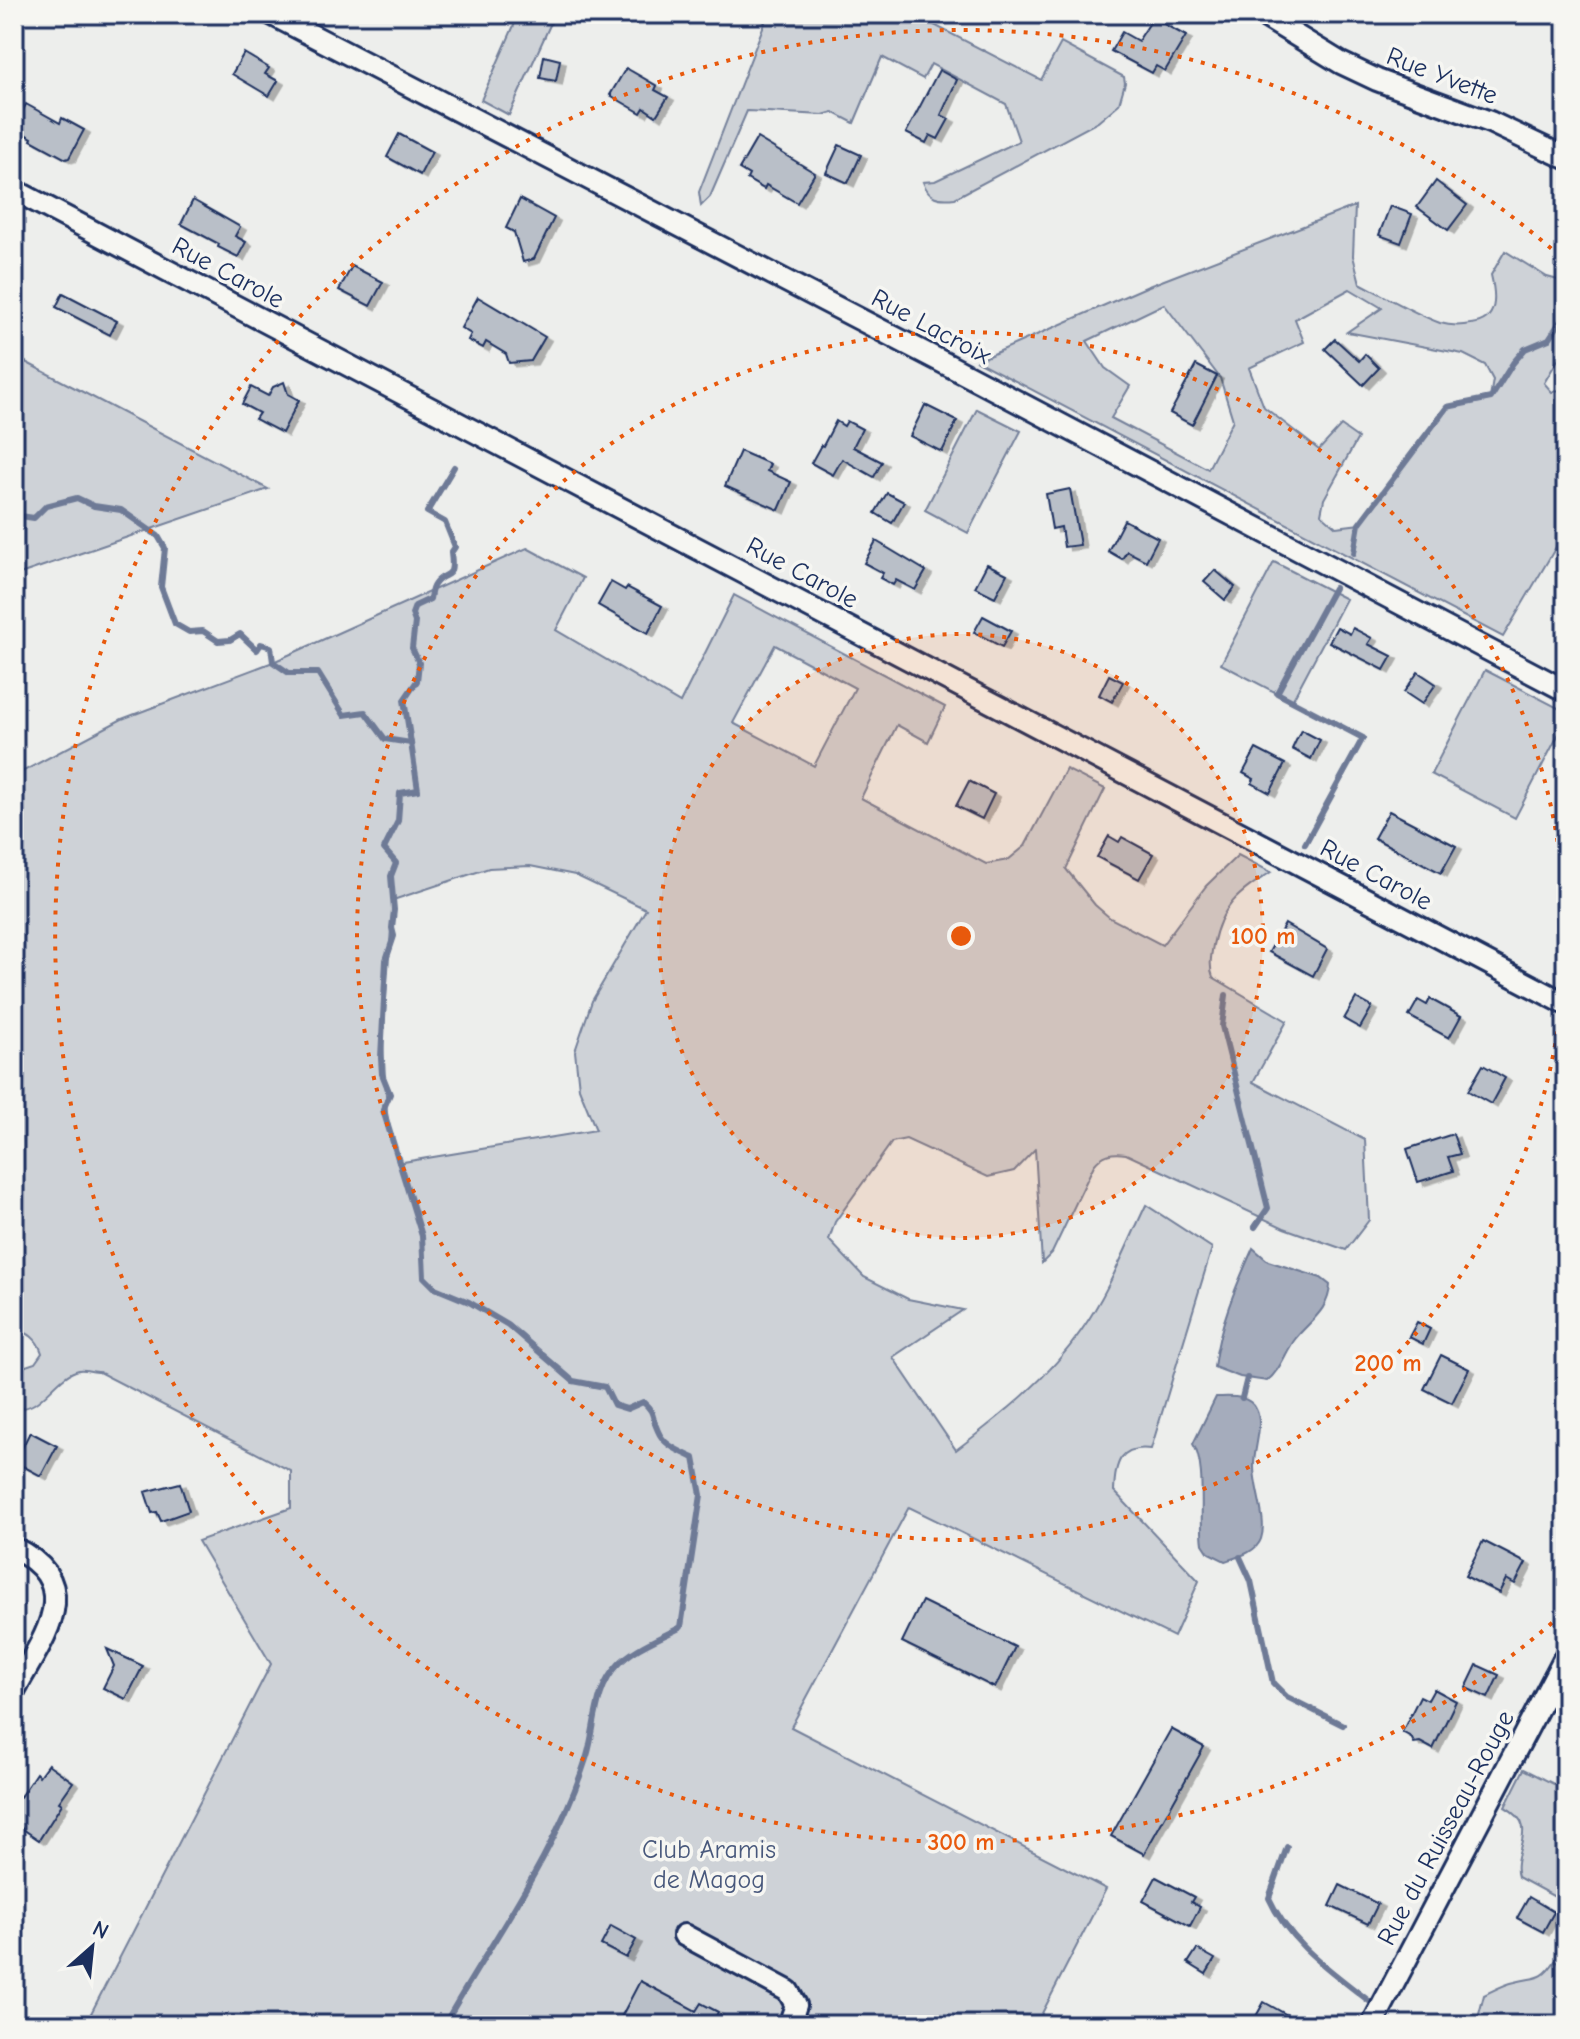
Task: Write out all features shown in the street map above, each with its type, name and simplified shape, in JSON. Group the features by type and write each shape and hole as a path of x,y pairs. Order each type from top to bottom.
{"street":[{"name":"Rue Lacroix","path":"271,14 1566,691"},
{"name":"Rue Yvette","path":"1261,14 1341,63 1377,80 1490,122 1566,158"},
{"name":"Rue Carole","path":"14,190 1566,1004"},
{"path":"14,1548 42,1567 50,1577 56,1600 49,1624 14,1691"},
{"name":"Rue du Ruisseau-Rouge","path":"1372,2025 1566,1655"},
{"path":"684,1935 788,1991 796,2005 789,2025"}],"green space":[{"path":"519,14 555,14 509,115 481,100"},
{"path":"745,14 913,14 1041,80 1061,43 1124,77 1125,83 1119,104 1098,122 955,198 944,199 931,195 923,182 935,181 1019,141 1006,104 931,64 923,79 882,57 854,123 833,112 823,115 747,111 710,197 701,206 699,192 765,22"},
{"path":"1355,206 1353,256 1360,283 1440,323 1463,325 1487,318 1494,299 1491,275 1505,251 1547,277 1566,282 1566,346 1544,383 1552,392 1566,388 1566,530 1503,637 977,361 1146,287","holes":["1350,289 1382,308 1347,332 1463,354 1485,365 1493,380 1490,398 1447,407 1360,524 1336,527 1321,514 1324,499 1358,438 1341,426 1319,450 1264,407 1249,368 1304,342 1295,319","1164,304 1220,378 1233,420 1208,469 1111,418 1130,386 1105,368 1087,341"]},
{"path":"14,356 268,489 14,576"},
{"path":"977,409 1021,431 968,533 925,510"},
{"name":"Club Aramis de Magog","path":"527,548 583,578 556,630 680,703 734,595 945,707 928,742 897,725 861,798 986,864 1008,860 1025,846 1066,769 1105,789 1066,869 1095,905 1110,918 1162,945 1206,886 1238,855 1271,872 1241,894 1226,910 1216,931 1212,973 1213,977 1287,1021 1253,1082 1365,1140 1369,1220 1346,1250 1284,1228 1126,1154 1116,1153 1104,1156 1094,1165 1052,1253 1042,1263 1035,1149 1014,1171 988,1177 906,1139 892,1142 835,1222 829,1240 864,1277 908,1299 963,1310 893,1357 956,1450 1023,1395 1068,1348 1100,1301 1146,1205 1212,1248 1151,1449 1125,1453 1118,1465 1114,1491 1199,1581 1174,1637 909,1507 791,1727 1106,1889 1036,2025 85,2025 271,1664 198,1541 291,1508 291,1471 99,1372 81,1370 70,1373 32,1405 14,1407 14,1370 35,1363 42,1353 32,1337 14,1328 14,776 122,719 273,662","holes":["775,645 855,688 814,766 733,723","530,866 575,875 646,909 592,1001 575,1051 579,1088 596,1130 397,1163 387,1113 383,1041 393,900 489,868"]},
{"path":"1274,562 1346,599 1292,701 1221,664"},
{"path":"1485,670 1566,712 1566,720 1515,818 1431,774"},
{"path":"1524,1769 1566,1790 1566,1903 1518,1877 1522,1823 1505,1807"},
{"path":"1555,1961 1566,1966 1566,2025 1482,2025 1477,2022 1484,1995 1507,1984 1542,1975"}],"water":[{"path":"1253,1248 1268,1261 1321,1278 1330,1285 1322,1308 1296,1338 1276,1372 1267,1381 1240,1377 1214,1367 1224,1321"},
{"path":"1216,1397 1238,1397 1249,1401 1256,1409 1259,1422 1254,1465 1263,1531 1259,1544 1251,1551 1225,1561 1209,1553 1203,1544 1200,1465 1193,1444"}],"building":[{"path":"1153,18 1186,36 1165,71 1156,66 1152,73 1111,51 1122,32 1138,41"},
{"path":"244,53 269,68 265,74 278,81 269,96 232,74"},
{"path":"544,56 560,60 556,81 540,78"},
{"path":"626,68 657,86 655,90 668,97 656,116 644,108 641,113 610,95"},
{"path":"939,70 957,80 941,115 949,119 938,139 930,135 926,143 906,133"},
{"path":"26,104 60,123 62,118 84,130 69,158 14,128"},
{"path":"399,134 432,152 420,175 387,157"},
{"path":"757,138 815,173 797,203 766,185 764,189 747,179 749,175 739,169"},
{"path":"839,145 861,155 848,183 826,173"},
{"path":"1436,181 1467,205 1448,230 1417,207"},
{"path":"520,199 554,218 534,259 523,262 514,232 506,228"},
{"path":"193,200 240,227 235,236 246,242 238,257 181,224"},
{"path":"1390,206 1412,214 1401,243 1379,235"},
{"path":"352,266 383,282 370,306 339,290"},
{"path":"63,293 117,321 110,335 56,307"},
{"path":"478,297 545,337 531,361 509,363 506,354 486,342 483,348 468,340 471,334 461,328"},
{"path":"1335,339 1359,361 1365,354 1379,368 1363,385 1325,349"},
{"path":"1196,365 1217,376 1192,425 1170,413"},
{"path":"284,382 288,394 299,400 282,433 255,419 259,413 242,404 251,387 268,396 273,387"},
{"path":"925,405 957,421 942,452 910,436"},
{"path":"836,421 844,426 847,421 862,429 853,447 882,462 874,477 842,459 833,475 811,463"},
{"path":"740,451 770,464 767,471 791,482 779,510 725,486"},
{"path":"1070,489 1080,545 1064,547 1061,527 1052,529 1046,494"},
{"path":"887,493 904,502 892,523 875,513"},
{"path":"1124,520 1158,538 1146,561 1127,551 1122,559 1108,551"},
{"path":"876,541 926,571 915,590 896,580 893,585 880,578 883,573 864,563"},
{"path":"987,564 1007,574 995,597 975,587"},
{"path":"1215,570 1235,587 1225,600 1204,582"},
{"path":"611,582 662,606 648,633 598,605"},
{"path":"983,616 1011,631 1002,647 974,632"},
{"path":"1337,627 1350,634 1353,628 1372,638 1368,644 1392,656 1384,670 1329,642"},
{"path":"1418,672 1436,684 1422,704 1404,692"},
{"path":"1109,675 1123,682 1112,702 1099,695"},
{"path":"1301,730 1320,740 1311,759 1292,749"},
{"path":"1256,749 1285,764 1270,793 1252,783 1254,779 1243,773"},
{"path":"969,781 994,794 982,819 956,806"},
{"path":"1389,811 1456,846 1441,873 1374,838"},
{"path":"1109,836 1119,842 1122,837 1153,854 1139,879 1097,857"},
{"path":"1285,924 1327,949 1313,976 1269,952"},
{"path":"1356,998 1372,1007 1360,1028 1344,1019"},
{"path":"1430,999 1461,1016 1449,1038 1409,1016 1418,1000 1427,1005"},
{"path":"1483,1065 1505,1078 1491,1104 1468,1091"},
{"path":"1453,1134 1460,1154 1448,1157 1453,1171 1418,1182 1407,1149"},
{"path":"1417,1322 1430,1329 1423,1344 1409,1337"},
{"path":"1441,1355 1469,1369 1452,1403 1424,1389"},
{"path":"30,1432 57,1446 41,1476 15,1462"},
{"path":"180,1483 189,1511 161,1521 157,1512 152,1513 145,1492"},
{"path":"1483,1541 1526,1563 1515,1584 1506,1579 1499,1593 1465,1576"},
{"path":"922,1601 1015,1647 995,1688 902,1642"},
{"path":"107,1649 143,1666 126,1699 103,1688 114,1666"},
{"path":"1477,1665 1499,1675 1488,1698 1466,1688"},
{"path":"1434,1689 1456,1701 1433,1749 1420,1742 1414,1743 1402,1732 1420,1696 1428,1700"},
{"path":"1171,1729 1204,1747 1144,1854 1111,1836"},
{"path":"48,1764 73,1782 39,1840 14,1823 14,1792 20,1797 36,1773 39,1776"},
{"path":"1156,1877 1194,1897 1191,1902 1200,1907 1190,1926 1143,1901"},
{"path":"1340,1885 1378,1904 1368,1924 1330,1906"},
{"path":"1529,1897 1554,1912 1543,1932 1517,1918"},
{"path":"611,1926 636,1940 626,1958 601,1945"},
{"path":"1197,1949 1215,1959 1206,1974 1188,1963"},
{"path":"640,1981 696,2011 701,2003 718,2012 714,2020 723,2025 617,2025"},
{"path":"1264,2002 1305,2025 1251,2025"}],"waterway":[{"path":"1354,553 1359,524 1447,407 1491,398 1525,349 1549,339 1566,313"},
{"path":"411,743 404,700 417,681 419,663 412,648 415,622 412,614 415,606 430,599 432,588 438,580 450,572 451,553 455,547 445,522 427,512 454,467"},
{"path":"14,515 34,518 46,506 77,498 94,506 121,510 158,536 165,548 161,587 175,624 189,632 203,631 218,641 230,640 240,634 257,650 261,644 271,647 273,662 289,673 318,673 344,715 365,712 385,739 411,743 418,790 400,793 398,821 384,849 396,863 391,876 394,936 386,960 381,1058 382,1074 390,1094 383,1110 422,1236 424,1277 435,1288 469,1302 508,1325 573,1381 605,1387 614,1405 627,1409 643,1402 652,1412 664,1441 694,1458 701,1495 681,1627 631,1653 604,1685 587,1756 559,1827 523,1894 444,2025"},
{"path":"1305,844 1363,738 1277,693 1334,588"},
{"path":"1226,995 1222,1026 1268,1208 1255,1227"},
{"path":"1242,1398 1247,1378"},
{"path":"1240,1557 1251,1581 1273,1683 1287,1697 1343,1725"},
{"path":"1287,1847 1269,1898 1277,1914 1312,1955 1369,2001"},
{"path":"1406,2023 1410,2025"}]}
